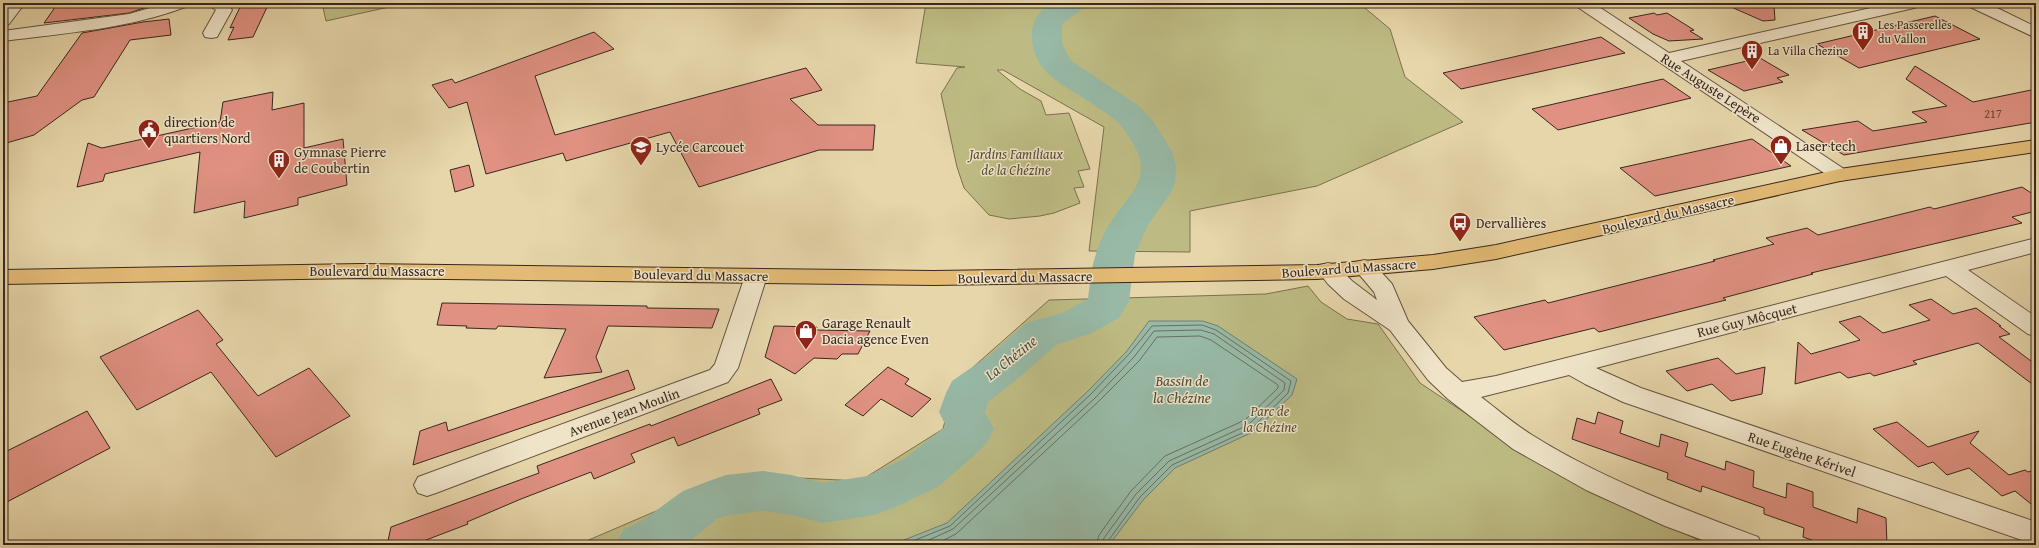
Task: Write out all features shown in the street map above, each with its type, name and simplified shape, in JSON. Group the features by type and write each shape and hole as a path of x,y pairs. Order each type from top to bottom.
{"main road":[{"name":"Boulevard du Massacre","path":"3,277 361,271 934,278 1296,273 1433,262 1496,252 1638,222 1840,175 2036,146"}],"street":[{"path":"3,21 17,3"},
{"path":"3,36 135,18 158,12 182,3"},
{"path":"211,33 224,10 221,6 214,3"},
{"name":"Rue Auguste Lepère","path":"1582,3 1840,175"},
{"path":"1666,59 1914,3"},
{"path":"1974,3 2036,33"},
{"name":"Rue Guy Môcquet","path":"1457,392 1496,385 2036,245"},
{"path":"2012,252 2036,261"},
{"path":"1364,267 1384,289 1398,324 1434,370 1457,392 1522,442 1594,482 1675,518 1748,545"},
{"path":"1950,268 2036,328"},
{"path":"1328,270 1346,290 1398,324"},
{"name":"Avenue Jean Moulin","path":"427,485 719,376 726,368 756,276"},
{"name":"Rue Eugène Kérivel","path":"1572,365 1594,378 1632,395 2036,534"}],"green space":[{"path":"322,3 407,3 326,21"},
{"name":"Jardins Familiaux de la Chézine","path":"926,3 1359,3 1390,29 1405,77 1463,122 1317,186 1190,211 1190,252 1089,251 1104,127 1003,70 997,70 1020,89 1041,101 1046,115 1069,113 1090,169 1078,171 1084,187 1074,188 1080,203 1054,213 1040,216 1009,219 989,215 964,188 957,167 941,94 957,68 965,67 916,63"},
{"name":"Parc de la Chézine","path":"1308,286 1321,302 1347,319 1378,324 1420,383 1551,470 1709,545 577,545 740,475 860,481 943,429 954,384 1049,300 1266,294"}],"water":[{"name":"Bassin de la Chézine","path":"1149,321 1203,321 1218,326 1297,379 1292,395 1253,432 1175,468 1143,500 1109,545 891,545 947,523 1088,391 1127,351"}],"building":[{"path":"58,3 155,3 129,13 44,23"},
{"path":"242,3 269,3 253,37 228,40 234,27 230,28"},
{"path":"1722,3 1768,3 1774,6 1775,20 1763,21"},
{"path":"1654,13 1657,15 1667,13 1694,30 1690,31 1703,39 1669,41 1653,34 1629,18"},
{"path":"1935,16 1980,39 1859,68 1817,44"},
{"path":"169,19 171,35 130,40 94,97 82,100 34,135 3,144 3,103 37,96 82,33"},
{"path":"594,32 614,49 535,76 555,135 806,68 822,90 790,99 818,125 875,125 873,150 819,150 699,187 670,132 566,161 563,153 486,174 467,102 449,108 432,85 452,79 455,83"},
{"path":"1601,37 1625,53 1461,89 1443,73"},
{"name":"La Villa Chezine","path":"1760,58 1789,75 1777,78 1783,82 1744,91 1708,70"},
{"path":"1915,66 1973,102 2036,89 2036,122 1844,155 1802,130 1858,121 1873,131 1927,122 1912,112 1947,106 1906,79"},
{"path":"1663,79 1691,98 1558,130 1532,109"},
{"path":"273,92 272,110 304,103 304,148 343,139 347,185 298,198 298,205 244,218 245,201 194,213 200,152 105,174 103,181 77,187 88,143 102,148 220,122 223,102"},
{"path":"1752,139 1791,166 1655,196 1620,168"},
{"path":"469,165 474,186 455,192 450,170"},
{"path":"2022,187 2036,196 2036,211 2012,217 2022,223 1811,273 1813,274 1723,298 1726,300 1599,332 1594,328 1504,350 1474,317 1545,300 1548,303 1715,261 1713,260 1774,244 1766,238 1807,228 1818,235 1930,207 1934,209"},
{"path":"1931,299 1953,314 1976,308 2001,326 1999,326 2010,334 1999,337 2031,361 2036,360 2036,387 1978,343 1913,361 1917,364 1874,376 1870,373 1848,378 1840,372 1795,384 1798,342 1811,354 1860,340 1839,322 1860,316 1883,333 1930,320 1909,305"},
{"path":"442,303 647,306 647,308 719,309 712,328 608,326 596,357 602,372 544,378 566,329 498,326 496,329 437,325"},
{"path":"198,310 223,340 216,344 258,396 309,368 350,416 276,457 211,372 137,410 100,357"},
{"name":"Garage Renault Dacia agence Even","path":"774,326 817,327 816,330 870,331 858,354 842,354 837,359 814,358 795,374 765,357"},
{"path":"1718,358 1736,374 1765,367 1762,394 1731,401 1712,384 1687,391 1666,371"},
{"path":"888,367 909,379 905,384 931,399 912,417 881,399 863,416 845,405"},
{"path":"628,370 635,389 413,465 420,431 446,422 448,431"},
{"path":"771,379 782,400 758,409 760,414 678,446 674,437 631,454 635,462 594,479 591,472 521,499 467,522 468,524 413,545 387,545 391,527 539,473 537,466 650,424 651,426"},
{"path":"87,411 110,448 3,504 3,453"},
{"path":"1598,412 1623,421 1620,433 1659,447 1661,434 1688,443 1685,456 1725,470 1726,461 1754,471 1753,487 1786,498 1787,483 1813,492 1813,507 1857,523 1858,508 1886,518 1887,545 1826,545 1803,537 1804,528 1764,514 1764,508 1702,486 1701,492 1667,479 1668,473 1572,439 1577,418 1595,424"},
{"path":"1897,422 1928,447 1979,431 1970,443 2009,475 2025,470 2028,472 2036,470 2036,508 2015,491 2002,496 1969,468 1947,475 1933,462 1918,467 1873,429"}],"waterway":[{"name":"La Chézine","path":"641,545 661,535 700,505 726,495 763,491 791,495 823,503 874,495 921,473 962,439 971,429 962,412 968,393 1006,365 1041,334 1077,323 1104,308 1108,301 1115,254 1130,222 1152,194 1157,183 1158,168 1155,153 1141,128 1127,113 1086,85 1068,75 1056,65 1047,44 1047,24 1053,15 1072,3"}],"place":[{"name":"Les Passerelles du Vallon","path":"1863,52"},
{"name":"La Villa Chezine","path":"1752,70"},
{"name":"direction de quartiers Nord","path":"149,150"},
{"name":"Lycée Carcouet","path":"641,166"},
{"name":"Laser tech","path":"1781,166"},
{"name":"Gymnase Pierre de Coubertin","path":"279,180"},
{"name":"Dervallières","path":"1460,242"},
{"name":"Garage Renault Dacia agence Even","path":"806,350"}]}
